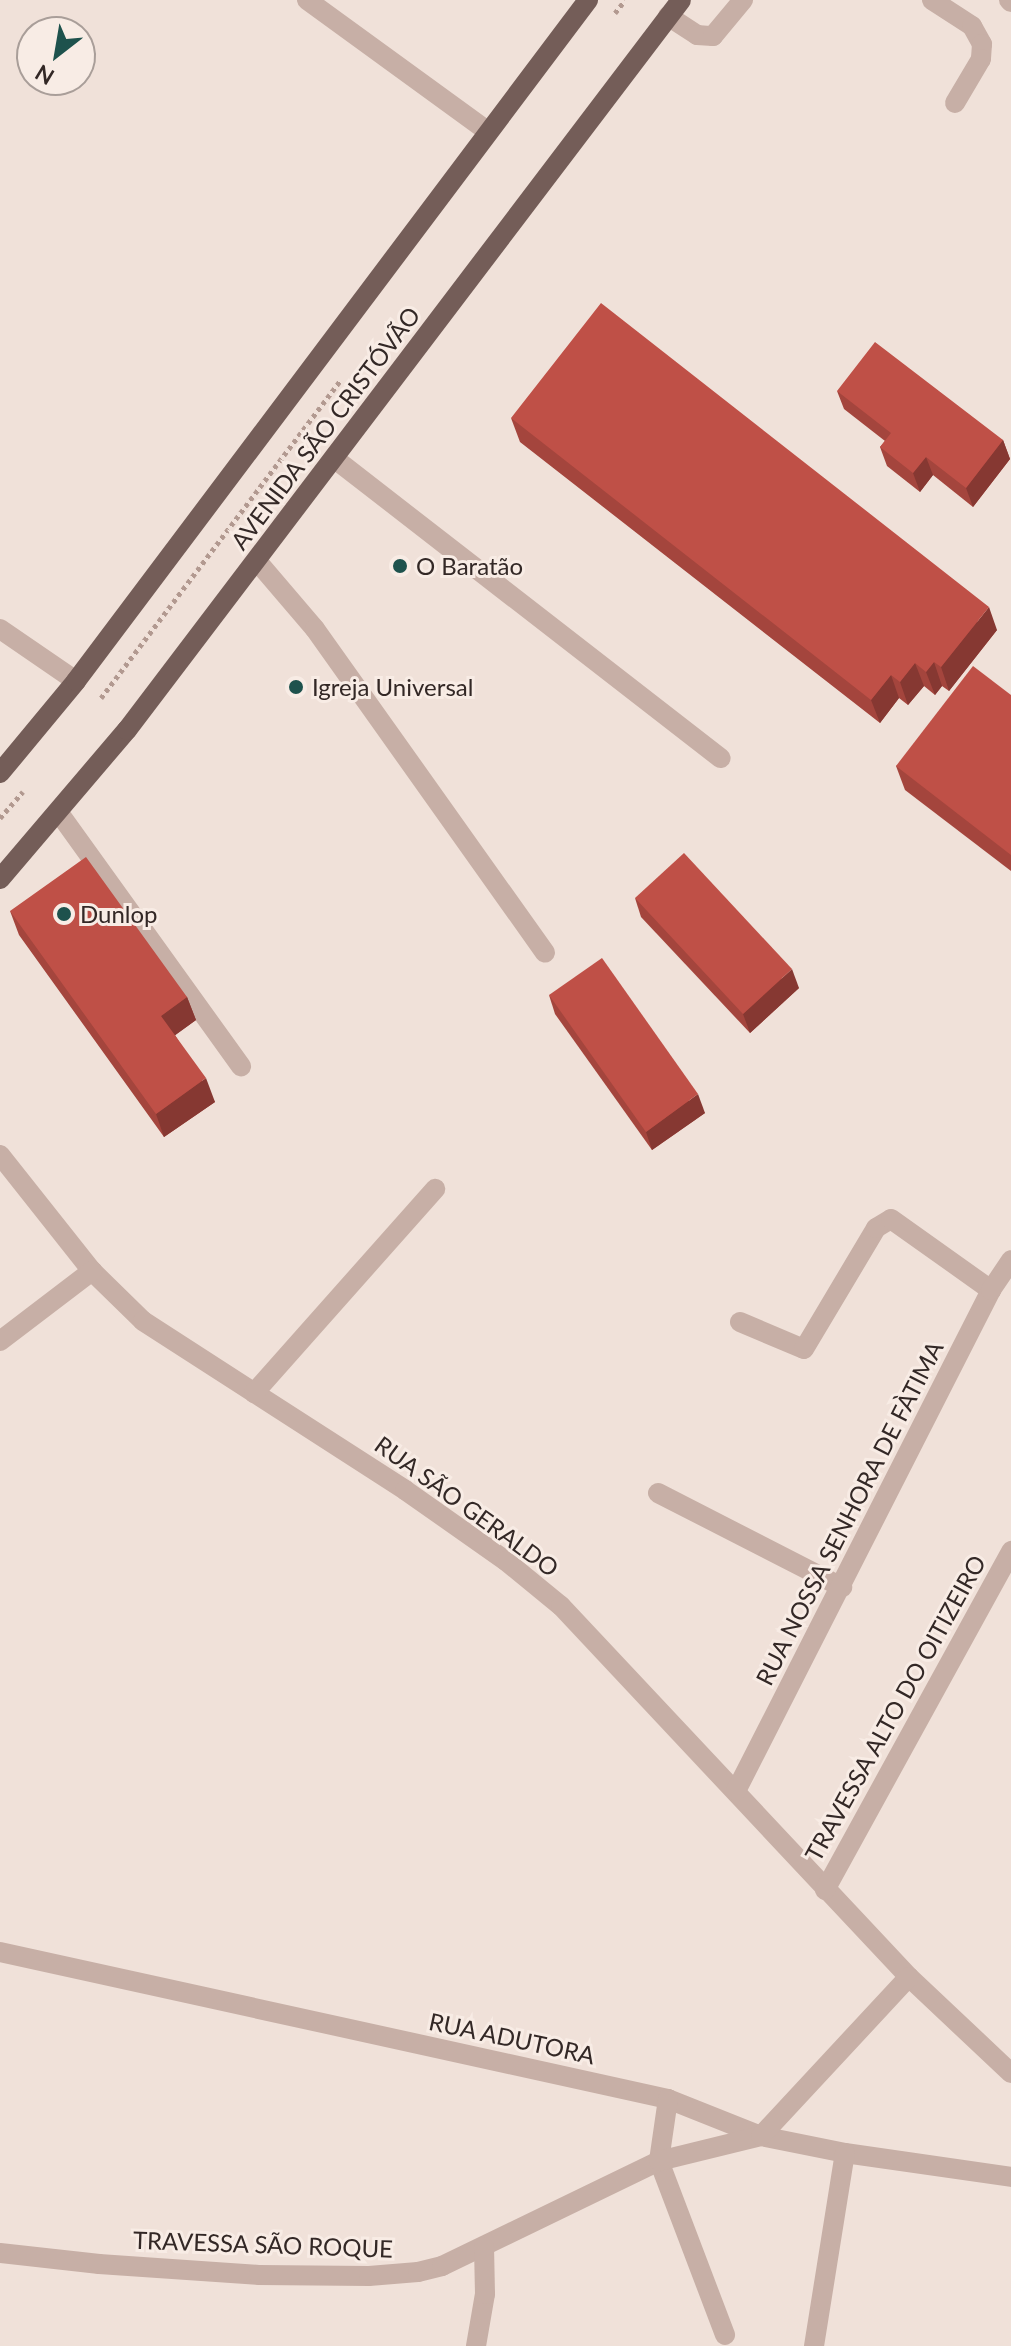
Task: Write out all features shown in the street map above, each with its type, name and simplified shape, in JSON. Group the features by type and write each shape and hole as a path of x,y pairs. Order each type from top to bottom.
{"main road":[{"name":"AVENIDA SÃO CRISTÓVÃO","path":"0,773 76,681 588,0"},
{"name":"AVENIDA SÃO CRISTÓVÃO","path":"0,879 59,813 257,561 674,8"}],"street":[{"path":"307,0 487,131"},
{"path":"674,8 697,35 713,36 743,0"},
{"path":"932,0 972,26 982,44 981,59 955,103"},
{"path":"335,459 721,758"},
{"path":"257,561 315,629 545,953"},
{"path":"0,629 76,681"},
{"path":"59,813 241,1066"},
{"name":"RUA SÃO GERALDO","path":"0,1155 92,1271 143,1321 405,1490 550,1597 909,1977 1011,2073"},
{"path":"254,1393 435,1189"},
{"path":"740,1322 795,1348 804,1349 876,1228 891,1219 991,1290"},
{"name":"RUA NOSSA SENHORA DE FÀTIMA","path":"736,1791 991,1290 1011,1260"},
{"path":"0,1341 92,1271"},
{"path":"658,1493 842,1587"},
{"name":"TRAVESSA ALTO DO OITIZEIRO","path":"825,1890 1011,1551"},
{"name":"RUA ADUTORA","path":"0,1952 668,2099 761,2136 845,2153 1011,2177"},
{"path":"761,2136 909,1977"},
{"path":"668,2099 659,2161 725,2335"},
{"name":"TRAVESSA SÃO ROQUE","path":"0,2253 259,2275 369,2276 418,2272 484,2247 659,2161 761,2136"},
{"path":"814,2346 845,2153"},
{"path":"478,2345 485,2294 484,2247"}],"building":[{"path":"601,303 989,607 941,667 934,662 926,672 915,663 900,682 891,675 871,700 511,418"},
{"path":"875,342 1003,440 966,488 926,457 913,473 880,447 891,433 837,391"},
{"path":"973,666 1011,695 1011,855 896,766"},
{"path":"684,853 792,969 743,1014 635,898"},
{"path":"86,857 187,997 161,1016 206,1078 156,1114 10,911"},
{"path":"602,958 698,1094 646,1132 549,995"}],"place":[{"name":"O Baratão","path":"400,566"},
{"name":"Igreja Universal","path":"296,687"},
{"name":"Dunlop","path":"64,914"}]}
